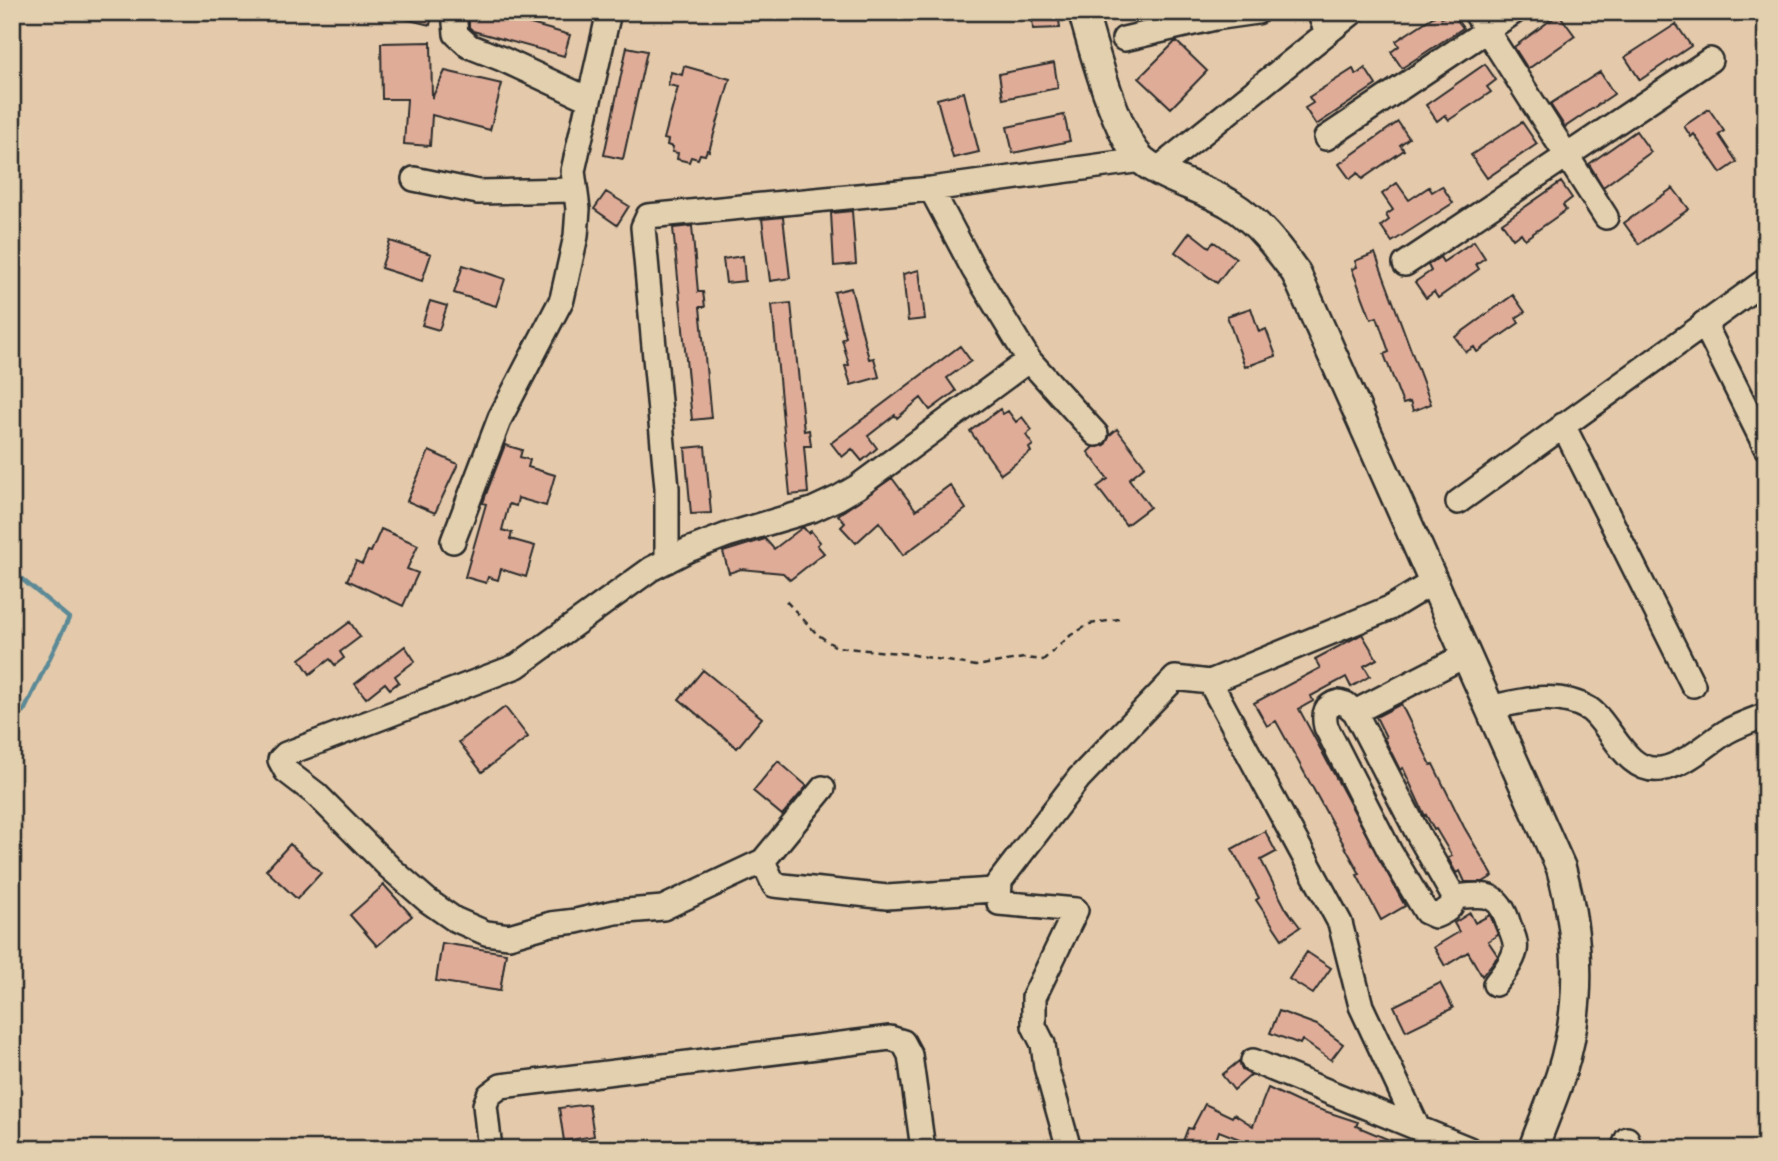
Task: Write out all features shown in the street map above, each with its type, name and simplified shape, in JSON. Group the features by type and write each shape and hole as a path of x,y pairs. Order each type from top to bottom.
{"main road":[{"path":"1083,12 1122,128 1150,164 1192,188 1228,203 1251,219 1276,245 1296,273 1561,868 1576,933 1576,988 1562,1072 1533,1149"}],"street":[{"path":"454,12 456,34 468,46 588,99"},
{"path":"453,541 500,418 562,299 576,236 578,209 573,171 609,12"},
{"path":"1124,39 1215,15 1257,12"},
{"path":"667,561 667,488 643,227 648,216 932,189 1150,164 1323,23 1353,12"},
{"path":"1326,138 1480,21 1514,12"},
{"path":"1480,21 1606,217"},
{"path":"1405,264 1710,60"},
{"path":"414,179 478,192 574,190"},
{"path":"932,189 974,270 1029,360 1096,434"},
{"path":"1458,502 1766,280"},
{"path":"1704,323 1766,448"},
{"path":"823,788 763,860 663,908 615,912 576,922 551,924 509,936 486,933 454,919 428,901 390,868 316,794 286,771 280,760 286,754 517,666 633,581 667,561 727,535 812,510 838,498 857,487 1029,360"},
{"path":"1563,425 1693,685"},
{"path":"763,860 774,885 887,897 993,890 1079,778 1175,678 1210,682 1390,608 1433,582"},
{"path":"1355,712 1466,656"},
{"path":"1210,682 1339,923 1361,1006 1418,1128"},
{"path":"1489,708 1539,698 1560,699 1588,709 1601,721 1620,748 1634,760 1646,767 1659,769 1686,759 1728,731 1766,715"},
{"path":"1335,703 1346,704 1355,712 1454,897 1454,903 1446,912 1435,916 1426,912 1390,852 1324,719 1328,707 1335,703"},
{"path":"1000,882 999,903 1076,910 1034,997 1034,1026 1043,1044 1046,1067 1069,1149"},
{"path":"1454,897 1483,896 1497,900 1504,906 1516,944 1515,953 1495,984"},
{"path":"490,1149 485,1105 489,1095 501,1086 890,1038 903,1042 911,1055 923,1149"},
{"path":"1253,1061 1469,1149"}],"path":[{"path":"786,601 817,634 836,647 909,654 976,666 1024,658 1043,660 1071,635 1090,624 1119,619"}],"building":[{"path":"397,12 433,12 430,25 397,17"},
{"path":"469,12 488,12 570,35 564,56 473,31 469,27"},
{"path":"1041,12 1058,12 1060,28 1033,29 1032,17 1041,16"},
{"path":"1451,12 1463,28 1402,68 1391,52 1399,46 1396,41 1439,13 1442,18"},
{"path":"1559,14 1575,36 1528,69 1514,47"},
{"path":"1676,24 1691,46 1640,80 1625,57"},
{"path":"1176,41 1207,71 1171,108 1139,78"},
{"path":"431,42 432,98 445,71 502,84 490,130 432,115 430,146 404,144 407,99 382,99 381,43"},
{"path":"627,47 647,51 623,159 604,155"},
{"path":"1054,63 1058,88 1003,99 999,74"},
{"path":"1485,64 1496,80 1487,87 1491,92 1449,120 1445,115 1437,121 1426,105"},
{"path":"684,66 730,79 709,151 707,150 705,155 700,154 698,159 691,157 689,162 677,159 678,153 672,152 673,147 667,145 668,140 664,139 678,87 668,85 671,72 682,75"},
{"path":"1365,68 1376,85 1316,125 1305,108 1313,103 1309,97 1353,69 1356,75"},
{"path":"1600,72 1614,94 1565,127 1550,104"},
{"path":"964,92 979,152 953,158 937,99"},
{"path":"1709,109 1724,131 1719,135 1737,162 1721,173 1694,134 1691,137 1684,126"},
{"path":"1064,115 1070,141 1013,153 1007,127"},
{"path":"1398,122 1409,138 1400,145 1404,150 1362,179 1358,173 1350,179 1339,164"},
{"path":"1522,122 1537,144 1487,178 1471,155"},
{"path":"1636,131 1651,152 1603,187 1589,164"},
{"path":"1561,182 1572,198 1563,205 1566,210 1525,239 1521,233 1513,239 1502,223"},
{"path":"1397,183 1409,200 1429,187 1432,192 1442,186 1453,203 1392,242 1381,226 1389,220 1386,215 1393,210 1382,194"},
{"path":"1673,188 1689,209 1639,244 1624,223"},
{"path":"606,192 629,206 617,225 594,209"},
{"path":"852,211 856,264 834,266 831,213"},
{"path":"783,217 790,278 770,281 762,219"},
{"path":"692,226 698,292 703,292 705,307 700,307 711,418 692,420 673,228"},
{"path":"1190,232 1209,247 1214,242 1236,258 1217,283 1175,252"},
{"path":"390,241 431,254 422,281 381,268"},
{"path":"1474,241 1485,258 1476,264 1479,269 1438,298 1434,292 1426,298 1415,282 1431,271 1428,265 1440,257 1443,262"},
{"path":"1375,253 1431,404 1413,411 1410,402 1403,404 1384,354 1389,352 1377,317 1371,319 1352,269 1357,267 1355,261"},
{"path":"743,256 745,281 726,283 723,259"},
{"path":"463,265 505,279 496,306 454,293"},
{"path":"919,270 925,319 908,321 903,274"},
{"path":"851,288 869,359 874,358 879,377 851,385 845,366 849,365 842,339 846,337 834,292"},
{"path":"1513,295 1525,312 1516,318 1519,323 1477,352 1474,347 1466,352 1455,337"},
{"path":"430,301 447,306 439,330 422,325"},
{"path":"791,303 804,431 809,430 811,446 804,446 808,493 790,495 772,305"},
{"path":"1251,308 1259,332 1266,329 1276,356 1245,367 1227,316"},
{"path":"960,346 971,361 947,378 956,391 930,410 921,398 897,418 895,415 868,436 877,448 862,461 852,449 842,457 831,443"},
{"path":"1000,409 1003,414 1008,411 1016,422 1022,417 1032,430 1026,435 1033,445 1029,448 1031,452 1001,474 970,431"},
{"path":"1117,429 1145,466 1129,479 1150,507 1126,525 1097,487 1108,479 1088,452 1093,447 1105,445"},
{"path":"505,445 522,450 520,457 530,460 528,467 555,475 546,506 518,498 516,506 509,504 502,530 512,533 510,539 535,546 526,577 501,569 498,580 488,577 486,583 465,577 486,504 483,503"},
{"path":"705,446 711,513 691,514 685,448"},
{"path":"429,451 458,464 435,513 407,501"},
{"path":"892,478 916,510 950,485 966,509 903,555 879,522 856,543 841,527 845,523 838,515"},
{"path":"803,527 808,533 811,531 820,542 817,545 824,553 790,580 783,573 741,569 729,573 723,552 765,539 774,549"},
{"path":"381,529 418,545 407,569 418,573 403,606 347,580 356,561 362,564 368,551 371,552"},
{"path":"350,622 360,637 340,652 344,658 335,665 330,659 310,674 300,659"},
{"path":"1362,634 1377,659 1364,666 1370,676 1351,687 1346,677 1311,696 1313,701 1299,709 1405,906 1381,920 1357,875 1360,874 1276,721 1267,726 1254,703 1320,668 1315,659"},
{"path":"405,646 415,661 395,676 399,682 390,689 385,683 366,698 355,684"},
{"path":"703,670 762,718 737,748 679,699"},
{"path":"1401,704 1464,827 1493,876 1483,882 1465,882 1460,871 1456,873 1448,858 1452,856 1425,816 1403,768 1400,770 1384,738 1386,737 1376,717"},
{"path":"505,707 528,737 482,772 459,742"},
{"path":"778,761 807,786 782,815 753,791"},
{"path":"1265,831 1276,852 1261,860 1285,907 1300,927 1282,939 1256,900 1259,898 1232,849"},
{"path":"290,844 321,873 297,899 266,870"},
{"path":"384,885 412,916 377,946 350,915"},
{"path":"1470,913 1475,923 1490,915 1498,935 1488,941 1498,956 1482,976 1468,952 1445,966 1434,947 1459,932 1454,923"},
{"path":"442,943 506,953 500,991 436,981"},
{"path":"1307,952 1331,968 1313,994 1289,979"},
{"path":"1440,983 1453,1008 1406,1031 1394,1006"},
{"path":"1279,1011 1317,1025 1343,1044 1331,1060 1302,1040 1300,1044 1270,1033"},
{"path":"1239,1061 1242,1070 1251,1075 1234,1090 1222,1075"},
{"path":"1268,1088 1300,1103 1358,1122 1356,1126 1411,1149 1265,1149 1219,1131 1213,1149 1180,1149 1188,1128 1192,1129 1205,1104 1232,1117 1234,1114 1253,1126"},
{"path":"589,1104 594,1136 564,1141 559,1108"}],"waterway":[{"path":"12,571 69,618 24,711 12,714"}]}
